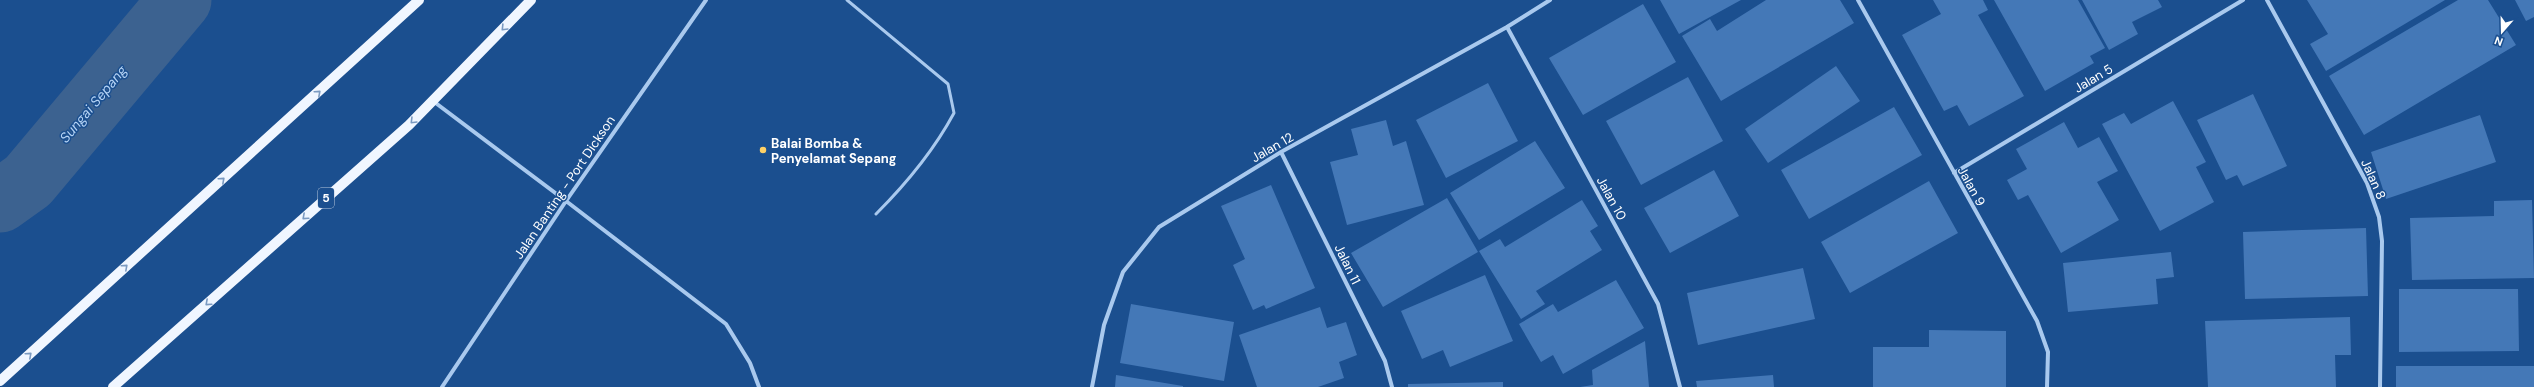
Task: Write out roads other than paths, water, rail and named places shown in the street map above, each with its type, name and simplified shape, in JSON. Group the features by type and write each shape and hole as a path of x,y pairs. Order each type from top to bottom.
{"main road":[{"path":"0,381 419,0"},
{"name":"5","path":"113,387 409,125 531,0"}],"street":[{"name":"Jalan Banting - Port Dickson","path":"442,387 566,201 706,0"},
{"name":"Jalan 12","path":"1092,387 1104,325 1123,272 1159,227 1281,152 1507,27 1550,0"},
{"name":"Jalan 9","path":"1858,0 2037,322 2048,352 2048,387"},
{"name":"Jalan 5","path":"1954,173 2243,0"},
{"name":"Jalan 8","path":"2267,0 2367,183 2379,217 2382,241 2380,387"},
{"name":"Jalan 10","path":"1507,27 1658,304 1680,387"},
{"path":"433,101 726,324 750,363 760,387"},
{"name":"Jalan 11","path":"1281,152 1385,361 1392,387"}],"lane":[{"path":"847,0 948,84 954,113 940,140 910,179 876,214"}],"waterway":[{"name":"Sungai Sepang","path":"0,201 28,181 180,0"}],"place":[{"name":"Balai Bomba & Penyelamat Sepang","path":"763,150"}]}
